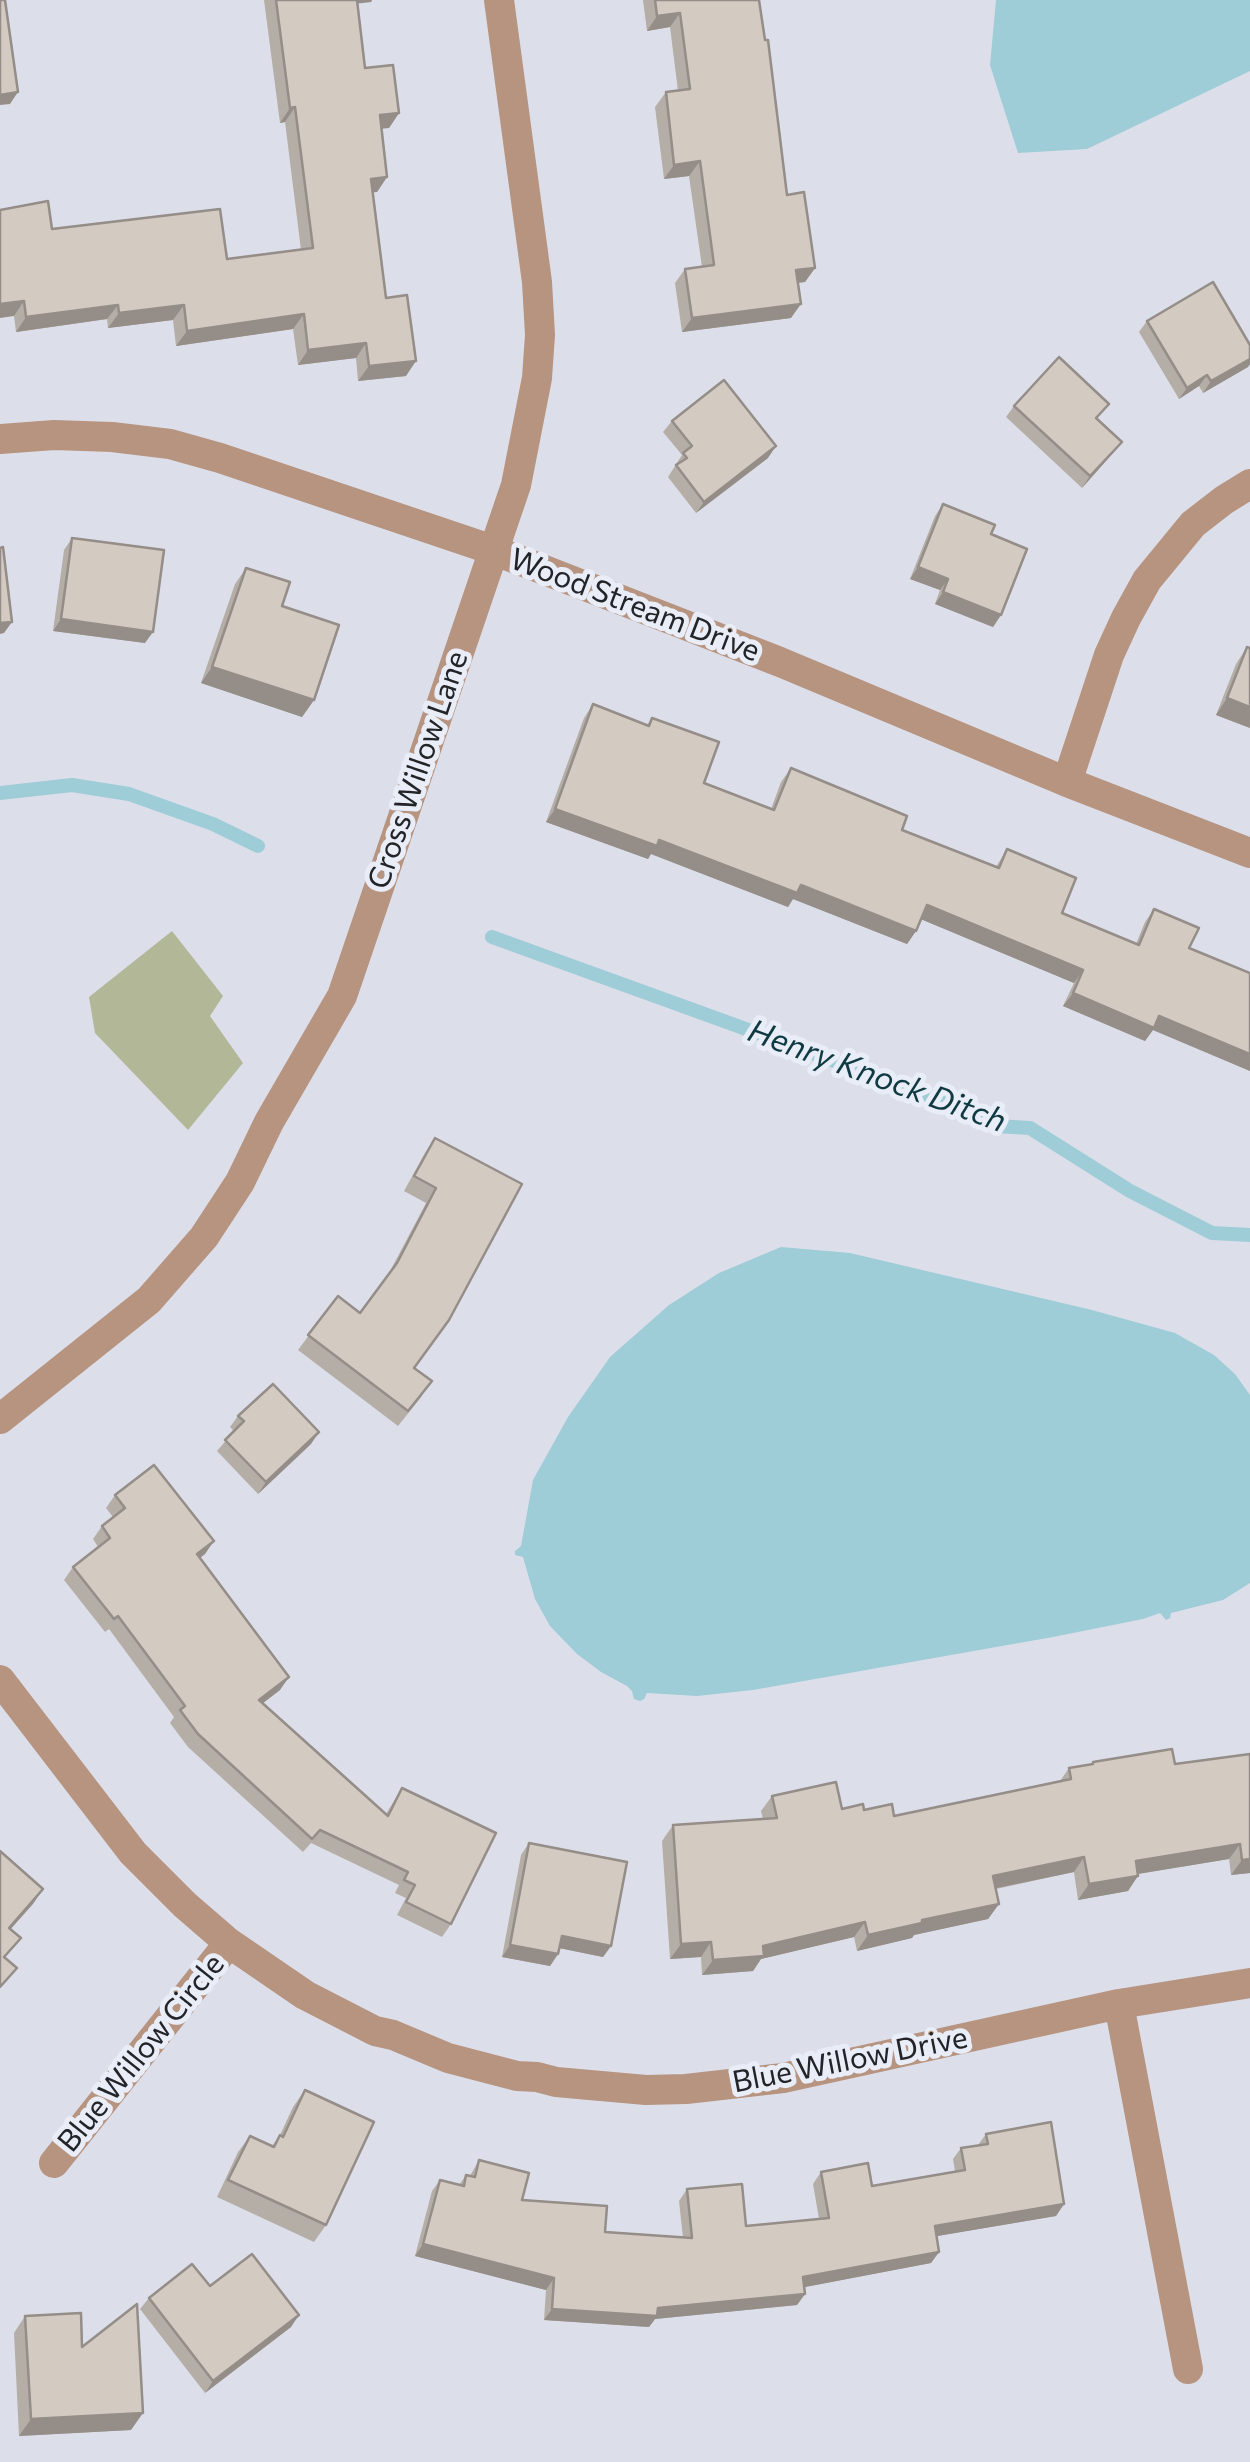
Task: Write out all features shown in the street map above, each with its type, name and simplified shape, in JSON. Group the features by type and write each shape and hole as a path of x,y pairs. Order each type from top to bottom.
{"street":[{"name":"Cross Willow Lane","path":"0,1419 149,1300 204,1237 240,1182 269,1122 342,996 516,486 537,378 537,282 498,0"},
{"name":"Wood Stream Drive","path":"0,439 112,437 170,444 220,458 493,550 1250,853"},
{"path":"1067,782 1109,656 1147,580 1194,524 1250,484"},
{"name":"Blue Willow Drive","path":"0,1680 133,1853 229,1943 305,1995 375,2030 448,2058 517,2076 627,2089 686,2089 782,2078 1120,2004 1250,1983"},
{"name":"Blue Willow Circle","path":"54,2163 229,1943"},
{"path":"1120,2004 1188,2370"}],"green space":[{"path":"172,931 223,996 210,1016 243,1063 188,1130 95,1033 89,997"}],"water":[{"path":"996,0 1250,0 1250,71 1087,149 1018,153 990,65"},
{"path":"781,1247 850,1253 1092,1310 1175,1333 1214,1355 1250,1395 1250,1583 1223,1600 1171,1613 1166,1620 1160,1613 1053,1637 753,1690 697,1696 647,1693 640,1701 634,1699 627,1686 577,1654 550,1626 535,1599 523,1557 515,1555 521,1546 533,1480 568,1417 610,1357 669,1305 719,1273"}],"building":[{"path":"0,0 5,0 18,92 0,95"},
{"path":"276,0 357,0 365,68 393,65 399,113 380,115 387,177 371,179 386,298 407,295 416,361 369,366 366,343 308,350 304,314 187,331 184,305 119,313 118,305 26,317 24,301 0,304 0,210 48,201 52,229 220,209 227,259 313,248 295,107 290,108"},
{"path":"655,0 759,0 768,40 787,195 804,192 815,268 796,270 801,304 692,318 685,269 714,265 700,161 674,165 666,92 690,89 680,13 657,16"},
{"path":"1213,282 1250,345 1250,359 1211,381 1207,375 1187,388 1147,321"},
{"path":"1059,357 1109,404 1096,418 1122,442 1090,476 1014,406"},
{"path":"724,380 776,446 704,502 676,465 687,458 683,453 692,446 672,421"},
{"path":"943,504 995,525 991,534 1027,549 1001,615 943,592 948,579 918,567"},
{"path":"72,538 164,550 153,632 61,619"},
{"path":"3,547 12,622 0,623 0,548"},
{"path":"246,568 290,582 282,606 339,625 314,700 212,667"},
{"path":"1247,647 1250,648 1250,707 1227,698"},
{"path":"593,704 649,726 652,718 719,742 704,783 774,810 791,768 907,816 902,830 999,868 1007,849 1076,878 1062,913 1139,945 1154,909 1199,928 1189,948 1250,973 1250,1054 1159,1016 1154,1028 1073,993 1083,970 927,905 916,931 801,885 797,893 659,840 657,846 555,809"},
{"path":"435,1138 522,1184 449,1320 414,1368 432,1381 408,1411 308,1335 338,1296 360,1313 397,1263 436,1188 414,1176"},
{"path":"273,1384 319,1432 266,1482 225,1440 244,1421 238,1416"},
{"path":"154,1465 214,1541 197,1554 289,1677 259,1700 388,1816 402,1788 496,1833 451,1924 406,1902 415,1885 404,1880 408,1872 320,1830 312,1839 198,1734 180,1710 185,1706 118,1616 114,1619 73,1567 110,1538 102,1526 125,1508 115,1495"},
{"path":"1172,1749 1175,1764 1250,1754 1250,1859 1242,1860 1240,1844 1136,1861 1138,1876 1089,1884 1084,1857 993,1876 999,1904 868,1935 865,1922 763,1946 764,1956 713,1960 711,1942 681,1944 673,1825 777,1818 772,1796 836,1782 842,1809 863,1804 864,1810 892,1804 894,1816 1071,1779 1069,1768 1093,1762"},
{"path":"529,1843 627,1862 611,1946 562,1936 558,1954 510,1945"},
{"path":"0,1851 43,1889 9,1928 21,1938 4,1957 17,1968 0,1987"},
{"path":"305,2090 374,2122 326,2225 228,2180 250,2136 274,2147 280,2135 283,2137"},
{"path":"1051,2122 1064,2204 935,2226 939,2252 803,2277 805,2294 658,2308 657,2316 552,2309 554,2278 423,2244 440,2180 464,2186 466,2175 475,2177 479,2160 529,2173 522,2200 607,2206 605,2232 692,2238 687,2189 742,2184 746,2226 829,2218 821,2172 868,2163 872,2186 965,2170 961,2148 988,2144 986,2134"},
{"path":"252,2254 299,2315 213,2381 149,2298 192,2264 210,2286"},
{"path":"137,2304 143,2413 31,2419 25,2316 81,2313 82,2347"}],"waterway":[{"name":"Henry Knock Ditch","path":"0,793 72,785 129,794 213,824 258,846"},
{"name":"Henry Knock Ditch","path":"492,937 964,1108 995,1126 1030,1128 1130,1191 1212,1233 1250,1235"}]}
